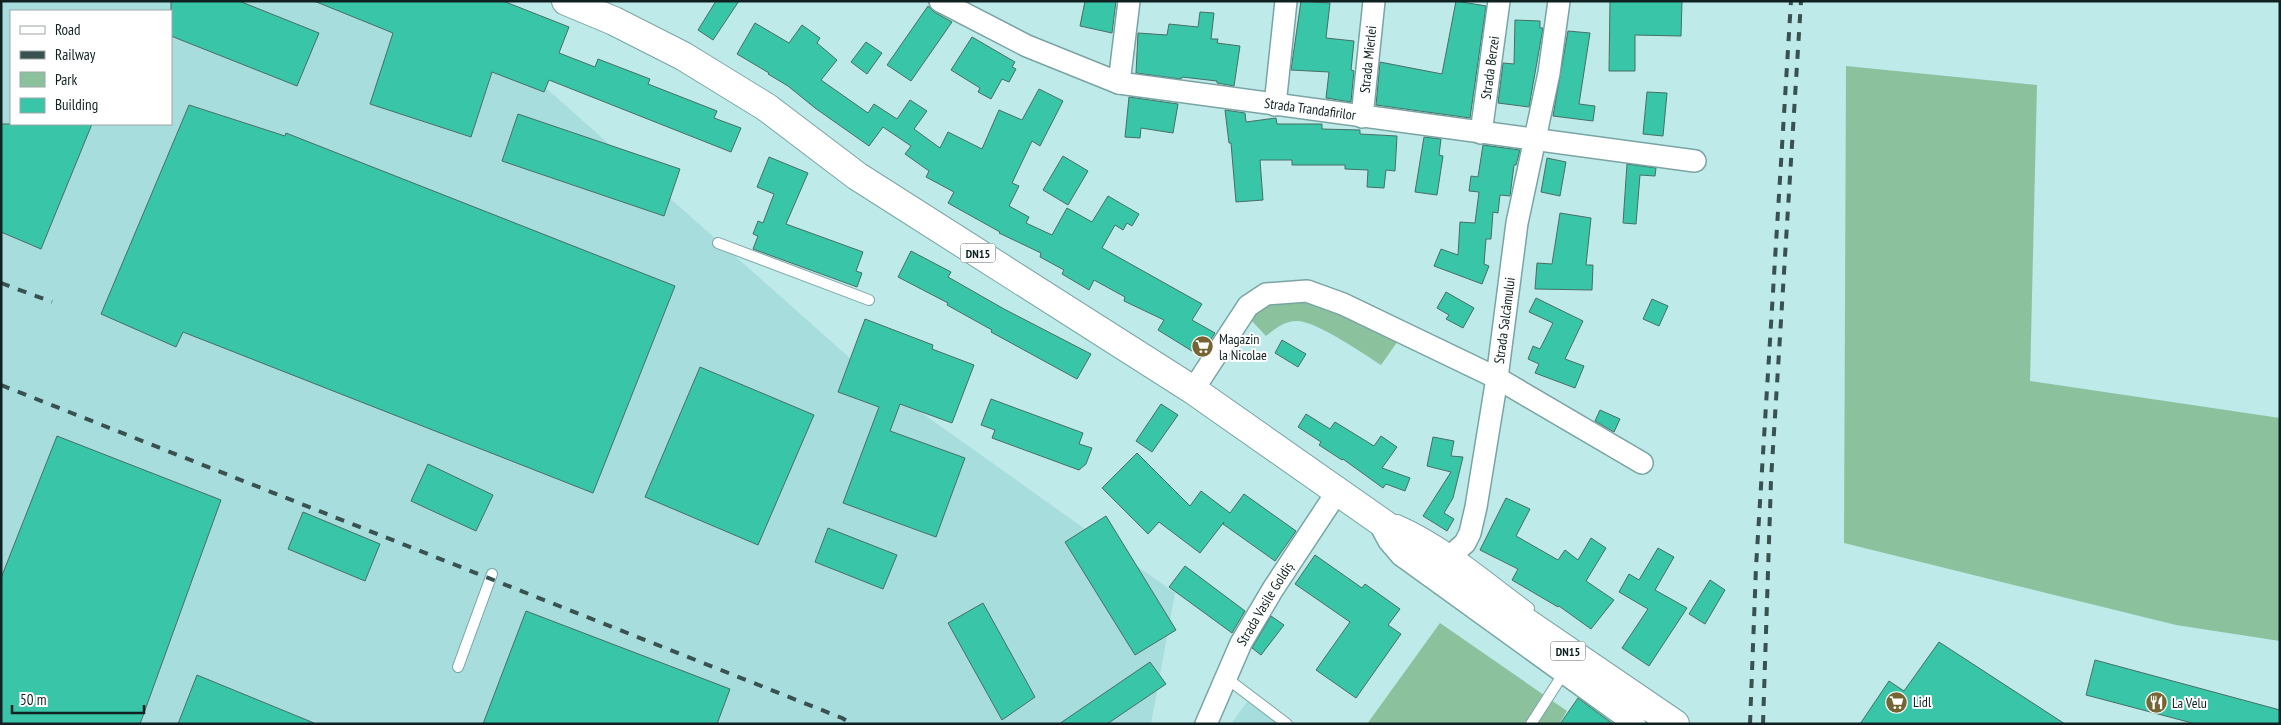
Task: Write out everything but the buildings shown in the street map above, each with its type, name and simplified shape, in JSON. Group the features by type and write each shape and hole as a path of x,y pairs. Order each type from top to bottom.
{"main road":[{"name":"DN15","path":"566,1 614,21 683,56 766,107 857,176 1193,390 1381,522 1458,565 1570,663 1675,724"}],"street":[{"name":"Strada Trandafirilor","path":"940,1 1027,46 1119,83 1481,133 1695,160"},
{"path":"1119,83 1130,1"},
{"path":"1275,105 1286,1"},
{"name":"Strada Mierlei","path":"1362,117 1374,1"},
{"name":"Strada Berzei","path":"1481,133 1499,1"},
{"name":"Strada Salcâmului","path":"1458,565 1470,533 1497,378 1517,223 1536,140 1559,1"},
{"path":"1193,390 1248,306 1266,294 1307,291 1343,304 1497,378 1642,463"},
{"name":"Strada Vasile Goldiș","path":"1206,724 1225,677 1254,621 1337,492"},
{"path":"1381,522 1389,541 1401,555 1494,623 1570,663 1635,724"}],"lane":[{"path":"718,243 869,300"},
{"path":"1458,565 1540,616"},
{"path":"458,667 492,574"},
{"path":"1531,724 1570,663"},
{"path":"1225,677 1287,724"}],"shaded area":[{"path":"1,1 448,1 870,376 1175,593 1151,724 1,724"},
{"path":"1252,695 1292,724 1231,724"}],"green space":[{"path":"1846,66 2037,85 2030,381 2280,418 2280,641 2176,625 1844,543"},
{"path":"1300,298 1400,338 1381,365 1340,339 1305,322 1288,322 1266,336 1248,317 1272,299"},
{"path":"1440,623 1567,711 1559,724 1367,724"}],"railway":[{"path":"1750,724 1756,567 1791,1"},
{"path":"1763,724 1771,480 1801,1"},
{"path":"1,283 52,302"},
{"path":"1,385 842,718 852,724"}],"place":[{"name":"Magazin la Nicolae","path":"1203,347"},
{"name":"Lidl","path":"1897,702"},
{"name":"La Velu","path":"2156,703"}]}
